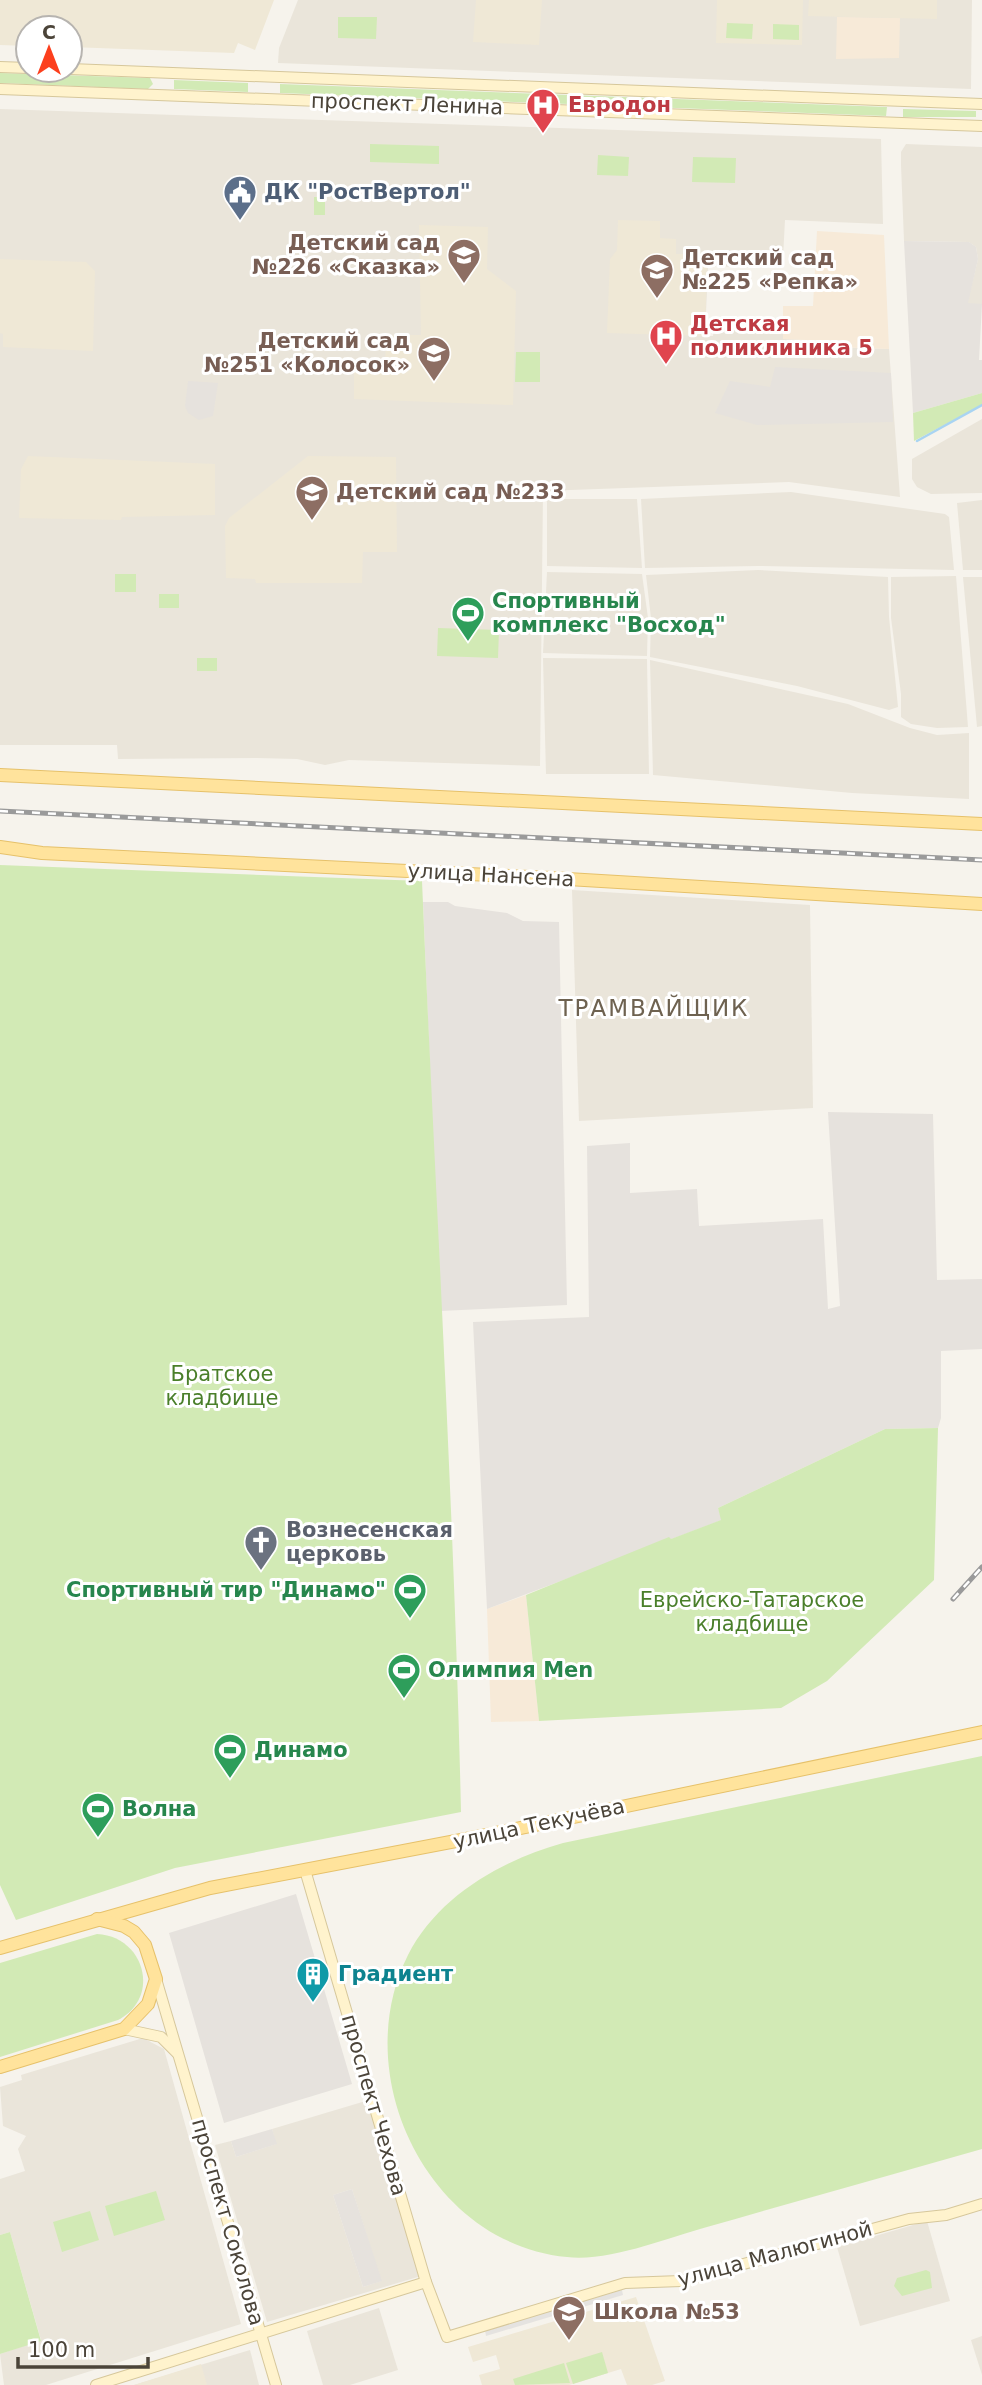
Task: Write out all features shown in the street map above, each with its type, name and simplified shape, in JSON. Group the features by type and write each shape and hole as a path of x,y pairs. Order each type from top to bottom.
{"main road":[{"name":"проспект Ленина","path":"84,69 982,104"},
{"path":"165,72 165,95"},
{"path":"258,99 264,76"},
{"name":"проспект Ленина","path":"0,89 982,127"},
{"path":"896,101 896,123"},
{"path":"0,775 982,824"},
{"name":"улица Нансена","path":"0,847 42,853 559,878 982,904"},
{"name":"улица Текучёва","path":"5,1946 211,1888 982,1731"},
{"name":"проспект Чехова","path":"305,1870 426,2282 447,2337"},
{"path":"0,2067 124,2029 148,2004 156,1979 139,1937 124,1926 97,1919"},
{"path":"0,1936 5,1946"},
{"name":"проспект Соколова","path":"156,1979 276,2385"},
{"path":"124,2029 161,2037 181,2058"},
{"name":"улица Малюгиной","path":"447,2337 625,2283 681,2281 909,2219 946,2215 982,2204"},
{"path":"96,2385 426,2282"}],"shaded area":[{"path":"0,0 274,0 255,50 238,43 234,53 84,48 84,14 14,14 14,46 0,45"},
{"path":"298,0 972,0 971,89 278,63 279,48"},
{"path":"476,0 542,0 539,45 473,42"},
{"path":"717,0 803,0 802,45 716,43"},
{"path":"809,0 937,0 937,19 808,16"},
{"path":"837,17 900,18 899,58 836,59"},
{"path":"0,109 881,139 883,224 785,220 783,258 775,258 772,268 708,266 705,336 713,336 714,327 783,332 783,339 806,340 807,346 889,349 900,497 789,482 543,491 540,766 349,760 325,765 297,759 257,758 118,759 117,745 0,745"},
{"path":"906,144 982,147 982,304 967,304 978,259 976,247 969,242 904,241 901,152"},
{"name":"Детский сад №225 «Репка»","path":"618,220 660,221 660,238 676,239 676,254 687,254 707,266 705,336 607,333 610,259 617,250"},
{"path":"419,225 488,227 487,269 516,291 513,405 354,399 354,367 385,367 386,338 394,335 421,335"},
{"path":"817,231 884,235 889,349 807,346 806,340 783,339 783,306 813,306"},
{"path":"904,241 969,242 976,247 978,259 968,303 982,304 979,360 982,360 982,393 913,413"},
{"path":"0,259 86,262 95,271 93,351 3,347 3,334 0,333"},
{"path":"775,367 891,373 893,422 757,425 715,413 730,381 770,387"},
{"path":"188,381 218,383 213,416 199,420 188,413 185,406"},
{"path":"982,419 982,493 931,494 917,487 912,479 912,459"},
{"path":"28,456 215,464 215,515 122,517 121,520 19,518 21,469"},
{"name":"Детский сад №233","path":"308,456 396,457 397,552 363,552 362,583 256,583 255,579 226,578 225,526 229,518"},
{"path":"791,492 945,514 949,517 954,570 758,566 645,568 641,499"},
{"path":"547,499 637,499 642,568 547,566"},
{"path":"982,500 982,570 963,570 957,503"},
{"path":"758,570 888,577 898,707 889,710 797,686 650,657 651,618 646,575"},
{"path":"547,572 642,574 648,618 647,656 543,653"},
{"path":"956,576 968,727 937,728 911,724 901,717 901,694 891,618 891,577"},
{"path":"963,577 982,577 982,726 977,727"},
{"path":"543,658 647,659 649,774 546,774"},
{"path":"650,660 848,704 910,728 937,735 969,733 969,799 852,793 653,775"},
{"name":"ТРАМВАЙЩИК","path":"572,890 810,905 813,1108 579,1121"},
{"path":"423,902 448,902 455,906 507,913 523,921 559,922 567,1305 440,1311"},
{"path":"828,1112 933,1114 937,1280 982,1279 982,1349 941,1351 941,1418 938,1428 885,1429 718,1508 722,1520 487,1609 473,1322 589,1317 587,1146 630,1143 630,1193 697,1189 699,1226 823,1219 828,1309 840,1306"},
{"path":"526,1595 539,1721 491,1722 487,1609"},
{"path":"296,1894 352,2084 224,2123 169,1933"},
{"path":"143,2038 164,2049 241,2324 46,2385 4,2385 0,2354 41,2340 10,2232 0,2235 0,2179 25,2171 18,2149 26,2136 3,2126 0,2087 22,2080 21,2075"},
{"path":"369,2100 421,2276 267,2322 215,2145 231,2141 236,2157 276,2144 272,2129","holes":["352,2189 381,2281 363,2287 333,2195"]},
{"path":"272,2129 277,2144 236,2157 231,2141"},
{"path":"352,2189 382,2281 363,2287 333,2195"},
{"path":"927,2221 950,2301 860,2326 837,2247"},
{"path":"622,2290 623,2295 486,2336 485,2330"},
{"name":"Школа №53","path":"636,2297 665,2381 652,2385 627,2385 621,2369 569,2385 482,2385 479,2375 500,2369 496,2355 473,2362 468,2347"},
{"path":"379,2308 398,2370 350,2385 323,2385 307,2331"},
{"path":"982,2336 982,2375 971,2340"},
{"path":"250,2350 259,2385 134,2385"},
{"path":"201,2364 207,2385 134,2385"}],"green space":[{"path":"338,17 377,17 376,39 338,38"},
{"path":"727,23 753,24 752,39 726,38"},
{"path":"773,24 799,25 799,40 773,39"},
{"path":"0,73 14,73 14,84 0,83"},
{"path":"84,76 150,78 153,84 148,89 25,84 84,84"},
{"path":"174,80 248,83 248,92 174,89"},
{"path":"280,84 887,107 886,116 280,93"},
{"path":"903,109 976,111 976,117 903,117"},
{"path":"370,144 439,146 439,164 370,162"},
{"path":"598,155 629,157 628,176 597,175"},
{"path":"693,157 736,158 735,183 692,182"},
{"path":"314,197 325,197 325,215 314,215"},
{"path":"516,352 540,352 540,382 515,382"},
{"path":"982,393 982,405 914,441 913,413"},
{"path":"115,574 136,574 136,592 115,592"},
{"path":"159,594 179,594 179,608 159,608"},
{"name":"Спортивный комплекс \"Восход\"","path":"438,628 499,630 498,658 437,656"},
{"path":"197,658 217,658 217,671 197,671"},
{"name":"Братское кладбище","path":"0,865 422,881 449,1463 461,1812 175,1868 16,1920 0,1885"},
{"name":"Еврейско-Татарское кладбище","path":"938,1428 934,1580 827,1681 781,1708 539,1721 526,1595 669,1537 671,1539 721,1520 718,1508 885,1429"},
{"path":"982,1756 982,2149 638,2248 583,2258 567,2257 518,2245 475,2221 440,2188 413,2146 395,2100 388,2051 392,2002 408,1955 436,1915 454,1898 495,1870 517,1859 563,1843"},
{"path":"97,1934 113,1937 126,1945 136,1956 142,1969 140,1997 132,2010 118,2020 0,2057 0,1963"},
{"path":"156,2191 165,2220 114,2236 105,2206"},
{"path":"90,2211 99,2240 62,2252 53,2222"},
{"path":"10,2232 41,2341 0,2354 0,2235"},
{"path":"926,2270 930,2272 932,2288 902,2296 894,2286 897,2278"},
{"path":"602,2352 608,2373 573,2384 566,2363"},
{"path":"564,2363 570,2383 515,2385 513,2379"}],"waterway":[{"path":"917,441 982,405"}],"railway":[{"path":"0,811 982,860"},
{"path":"953,1599 982,1567"}],"place":[{"name":"Евродон","path":"543,135"},
{"name":"ДК \"РостВертол\"","path":"240,222"},
{"name":"Детский сад №226 «Сказка»","path":"464,285"},
{"name":"Детский сад №225 «Репка»","path":"657,300"},
{"name":"Детская поликлиника 5","path":"666,366"},
{"name":"Детский сад №251 «Колосок»","path":"434,383"},
{"name":"Детский сад №233","path":"312,522"},
{"name":"Спортивный комплекс \"Восход\"","path":"468,643"},
{"name":"Вознесенская церковь","path":"261,1572"},
{"name":"Спортивный тир \"Динамо\"","path":"410,1620"},
{"name":"Олимпия Men","path":"404,1700"},
{"name":"Динамо","path":"230,1780"},
{"name":"Волна","path":"98,1839"},
{"name":"Градиент","path":"313,2004"},
{"name":"Школа №53","path":"569,2342"}],"district":[{"name":"ТРАМВАЙЩИК","path":"654,1008"}]}
